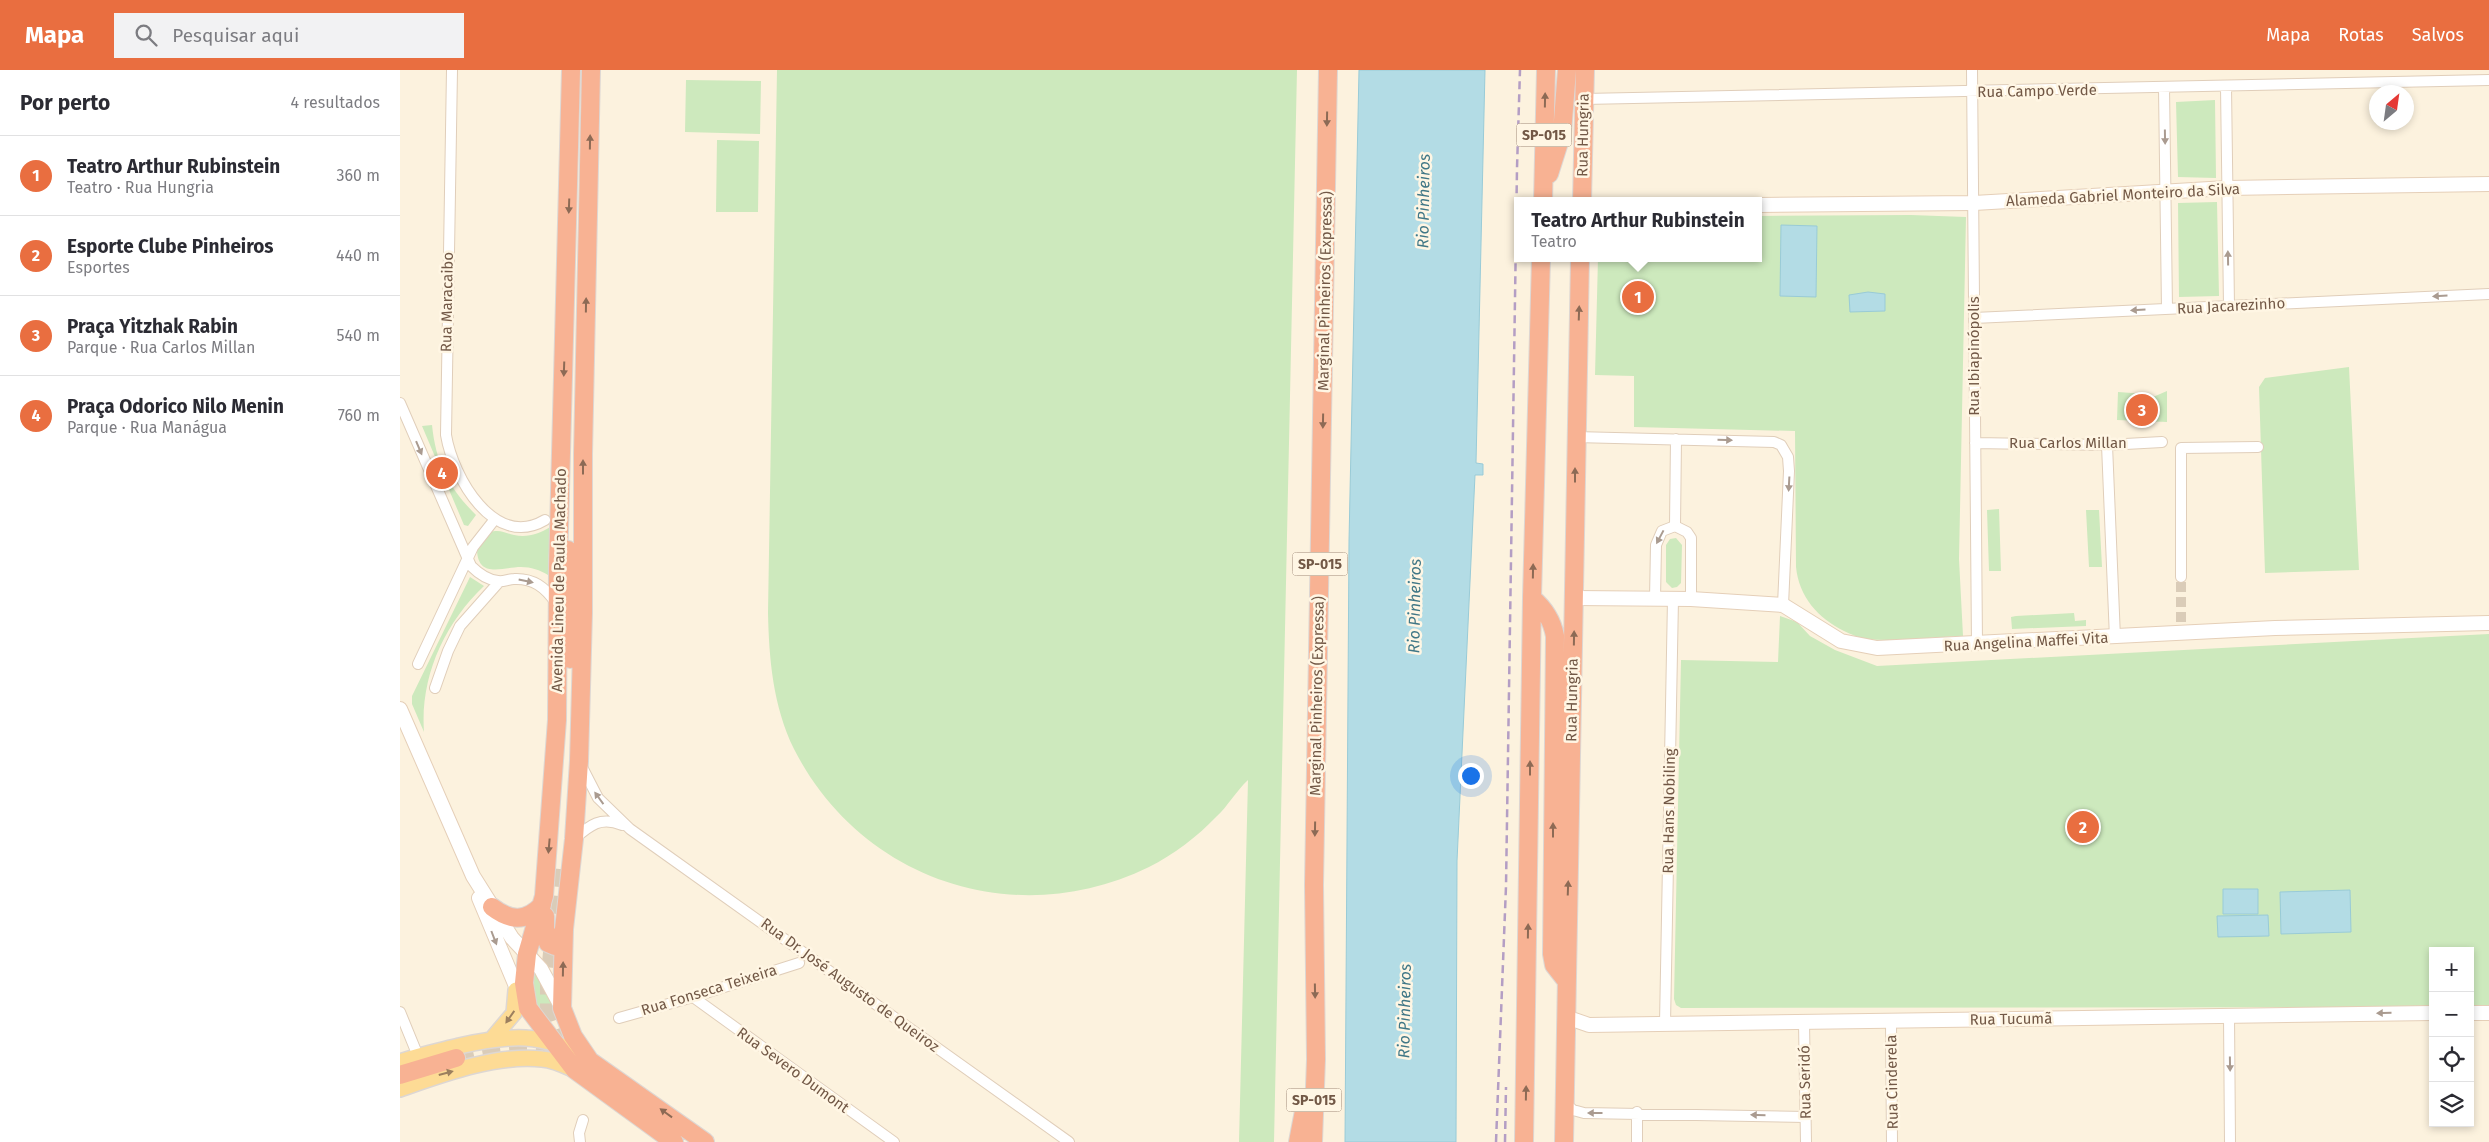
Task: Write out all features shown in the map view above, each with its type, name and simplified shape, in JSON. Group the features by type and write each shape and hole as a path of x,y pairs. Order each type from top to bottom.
{"highway":[{"name":"Avenida Lineu de Paula Machado","path":"571,70 560,483 557,720 543,900 527,954 524,984 528,1008 559,1044 583,1065"},
{"name":"Avenida Lineu de Paula Machado","path":"583,1065 562,1008 564,929 574,839 579,761 584,613 591,70"},
{"name":"Marginal Pinheiros (Expressa)","path":"1313,1142 1316,1059 1314,885 1328,70"},
{"name":"SP-015","path":"1543,196 1546,70"},
{"path":"1543,196 1562,133 1567,70"},
{"name":"Rua Hungria","path":"1585,70 1586,197"},
{"path":"1524,1142 1532,598 1541,262"},
{"name":"Rua Hungria","path":"1564,1142 1565,979 1575,598 1580,262"},
{"path":"560,483 571,578 570,687 560,869"},
{"path":"571,578 584,520"},
{"path":"1532,598 1553,624 1555,636 1552,954 1554,965 1565,979"},
{"path":"492,907 507,917 518,919 532,914 543,900"},
{"path":"543,900 545,933 548,943 555,946 558,944 564,929"},
{"path":"400,1075 456,1058"},
{"path":"1298,1142 1316,1059"},
{"path":"583,1065 674,1142"},
{"path":"583,1065 705,1142"}],"main road":[{"path":"492,1039 514,1013 516,990"},
{"path":"520,1037 528,1048 527,1054 522,1059"},
{"path":"400,1062 492,1039 520,1037 559,1044"},
{"path":"400,1089 484,1064 522,1059 549,1060 583,1065"}],"street":[{"name":"Rua Maracaibo","path":"452,70 446,435 449,456 463,485 495,518"},
{"name":"Rua Ibiapinópolis","path":"1972,70 1977,643"},
{"name":"Rua Campo Verde","path":"1584,99 2489,80"},
{"path":"2226,86 2229,306"},
{"path":"2164,88 2167,309"},
{"name":"Alameda Gabriel Monteiro da Silva","path":"1762,204 1974,203 2227,188 2489,184"},
{"name":"Rua Jacarezinho","path":"1974,318 2489,294"},
{"path":"400,403 468,561 476,571 499,582 515,579 538,584 548,591 558,606"},
{"path":"1576,436 1774,442 1785,448 1790,471 1783,605"},
{"path":"1675,526 1676,438"},
{"name":"Rua Carlos Millan","path":"1975,443 2107,445 2162,442"},
{"path":"2107,445 2115,638"},
{"path":"2181,577 2181,448 2258,447"},
{"path":"418,664 478,539 495,518 516,527 529,527 545,520"},
{"path":"1655,599 1656,545 1662,531 1675,526 1688,532 1691,538 1691,599"},
{"path":"435,688 448,651 460,626 499,582"},
{"name":"Rua Angelina Maffei Vita","path":"1575,598 1691,599 1783,605 1808,619 1827,634 1857,646 1877,648 2115,638 2181,628 2275,628 2489,623"},
{"name":"Rua Hans Nobiling","path":"1665,1024 1673,599"},
{"path":"400,710 473,876 512,938 548,980 562,1008"},
{"path":"579,761 598,798 630,829"},
{"path":"574,839 592,824 603,820 614,822 630,829"},
{"name":"Rua Dr. José Augusto de Queiroz","path":"630,829 1069,1142"},
{"path":"473,876 480,902 516,990 528,1008"},
{"name":"Rua Fonseca Teixeira","path":"619,1018 693,997 798,963"},
{"name":"Rua Severo Dumont","path":"693,997 894,1142"},
{"path":"400,1012 418,1056"},
{"name":"Rua Tucumã","path":"1566,1017 1589,1025 2429,1013"},
{"path":"2474,1013 2489,1013"},
{"path":"2229,1016 2230,1142"},
{"name":"Rua Cinderela","path":"1891,1022 1892,1142"},
{"name":"Rua Seridó","path":"1804,1023 1806,1142"},
{"path":"1565,1041 1589,1025"},
{"path":"1565,1103 1578,1112 1806,1116"},
{"path":"1637,1112 1637,1142"},
{"path":"580,1142 579,1133 583,1120"}],"green space":[{"path":"777,70 1297,70 1274,1142 1239,1142 1248,780 1220,813 1201,831 1185,845 1149,867 1098,886 1047,895 996,893 947,882 901,861 859,832 823,795 794,749 781,716 777,699 771,665 768,613"},
{"path":"686,80 761,81 760,134 685,132"},
{"path":"2215,100 2216,178 2178,177 2176,102"},
{"path":"717,140 759,141 758,212 716,212"},
{"path":"2217,202 2219,296 2179,297 2178,203"},
{"path":"1911,215 1966,217 1959,559 1963,636 1902,640 1866,639 1857,637 1835,626 1811,605 1801,588 1796,567 1795,431 1634,427 1634,376 1595,375 1598,262 1762,262 1762,216"},
{"path":"2349,367 2359,570 2265,573 2259,387 2265,378"},
{"path":"2167,391 2167,422 2117,420 2118,392 2146,394 2146,400"},
{"path":"432,425 437,452 445,474 458,495 476,515 468,526 464,525 422,426"},
{"path":"1999,509 2001,571 1989,571 1987,510"},
{"path":"2086,510 2099,510 2102,567 2089,567"},
{"path":"550,527 548,575 525,567 487,568 478,559 477,550 490,532 500,531 519,536 528,536"},
{"path":"1676,538 1682,545 1681,583 1677,587 1672,588 1666,582 1666,545 1670,539"},
{"path":"470,577 484,586 457,617 446,634 438,653 426,691 424,732 412,704 412,696"},
{"path":"2074,613 2075,621 2086,620 2086,626 2012,629 2011,617"},
{"path":"1780,616 1797,622 1810,636 1835,650 1877,666 2489,634 2489,1007 2474,1007 2474,947 2429,947 2429,1007 1681,1008 1676,1005 1674,999 1681,660 1778,662"},
{"path":"530,962 546,985 554,1014 543,1019 536,1009"}],"water":[{"name":"Rio Pinheiros","path":"1359,70 1485,70 1476,463 1483,464 1483,475 1475,475 1457,861 1456,1142 1345,1142 1349,541"},
{"path":"1781,225 1817,226 1816,297 1780,296"},
{"path":"1868,292 1885,294 1885,311 1850,312 1849,295"},
{"path":"2223,889 2258,889 2258,914 2223,914"},
{"path":"2350,890 2351,932 2281,934 2280,892"},
{"path":"2268,915 2269,936 2218,937 2217,916"}],"tunnel":[{"path":"2181,577 2181,622"},
{"path":"560,869 549,984 549,1006 565,1052"},
{"path":"456,1058 509,1048 549,1049 562,1052"}],"railway":[{"path":"1517,197 1520,70"},
{"path":"1496,1142 1506,886 1516,262"},
{"path":"1505,1142 1506,1087"}],"place":[{"name":"Teatro Arthur Rubinstein","path":"1638,297"},
{"name":"Praça Yitzhak Rabin","path":"2142,410"},
{"name":"Praça Odorico Nilo Menin","path":"442,473"},
{"name":"Esporte Clube Pinheiros","path":"2083,827"}]}
